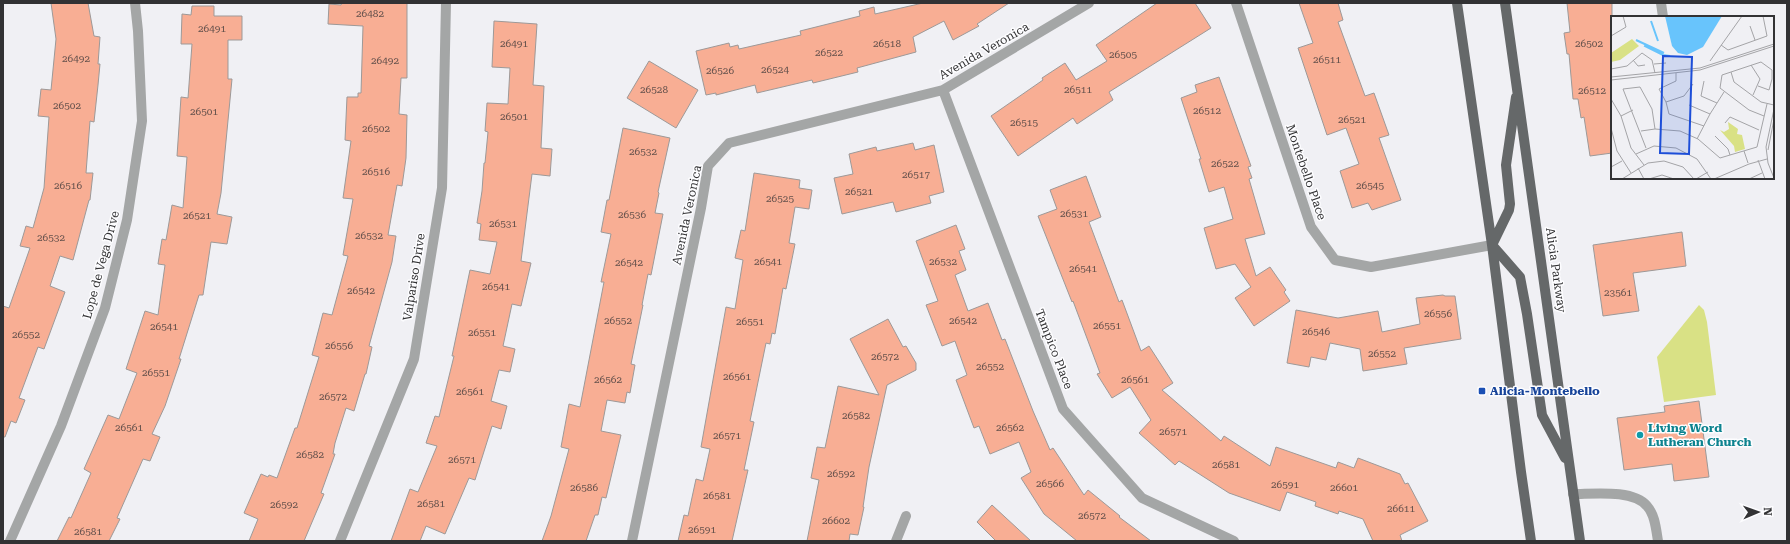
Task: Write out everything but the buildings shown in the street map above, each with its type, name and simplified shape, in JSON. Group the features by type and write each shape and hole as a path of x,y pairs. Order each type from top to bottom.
{"main road":[{"path":"1457,3 1492,245 1531,541"},
{"name":"Alicia Parkway","path":"1505,3 1580,541"},
{"path":"1492,245 1509,210 1510,204 1506,165 1517,88"},
{"path":"1492,245 1520,277 1542,415 1569,465"}],"street":[{"name":"Lope de Vega Drive","path":"10,541 61,426 106,308 127,220 142,121 138,31 135,3"},
{"name":"Valpariso Drive","path":"340,541 414,359 442,188 446,3"},
{"name":"Avenida Veronica","path":"632,541 708,166 729,142 943,90 1089,3"},
{"name":"Montebello Place","path":"1236,3 1311,227 1335,260 1371,267 1492,245"},
{"path":"1660,3 1662,16"},
{"name":"Tampico Place","path":"943,90 1062,409 1142,498 1234,541"},
{"path":"1573,494 1613,493 1636,498 1647,506 1650,511 1655,521 1658,541"},
{"path":"896,541 906,516"}],"green space":[{"path":"1699,305 1704,310 1707,322 1716,395 1664,402 1657,357"}],"place":[{"name":"Alicia-Montebello","path":"1482,391"},
{"name":"Living Word Lutheran Church","path":"1640,435"}]}
